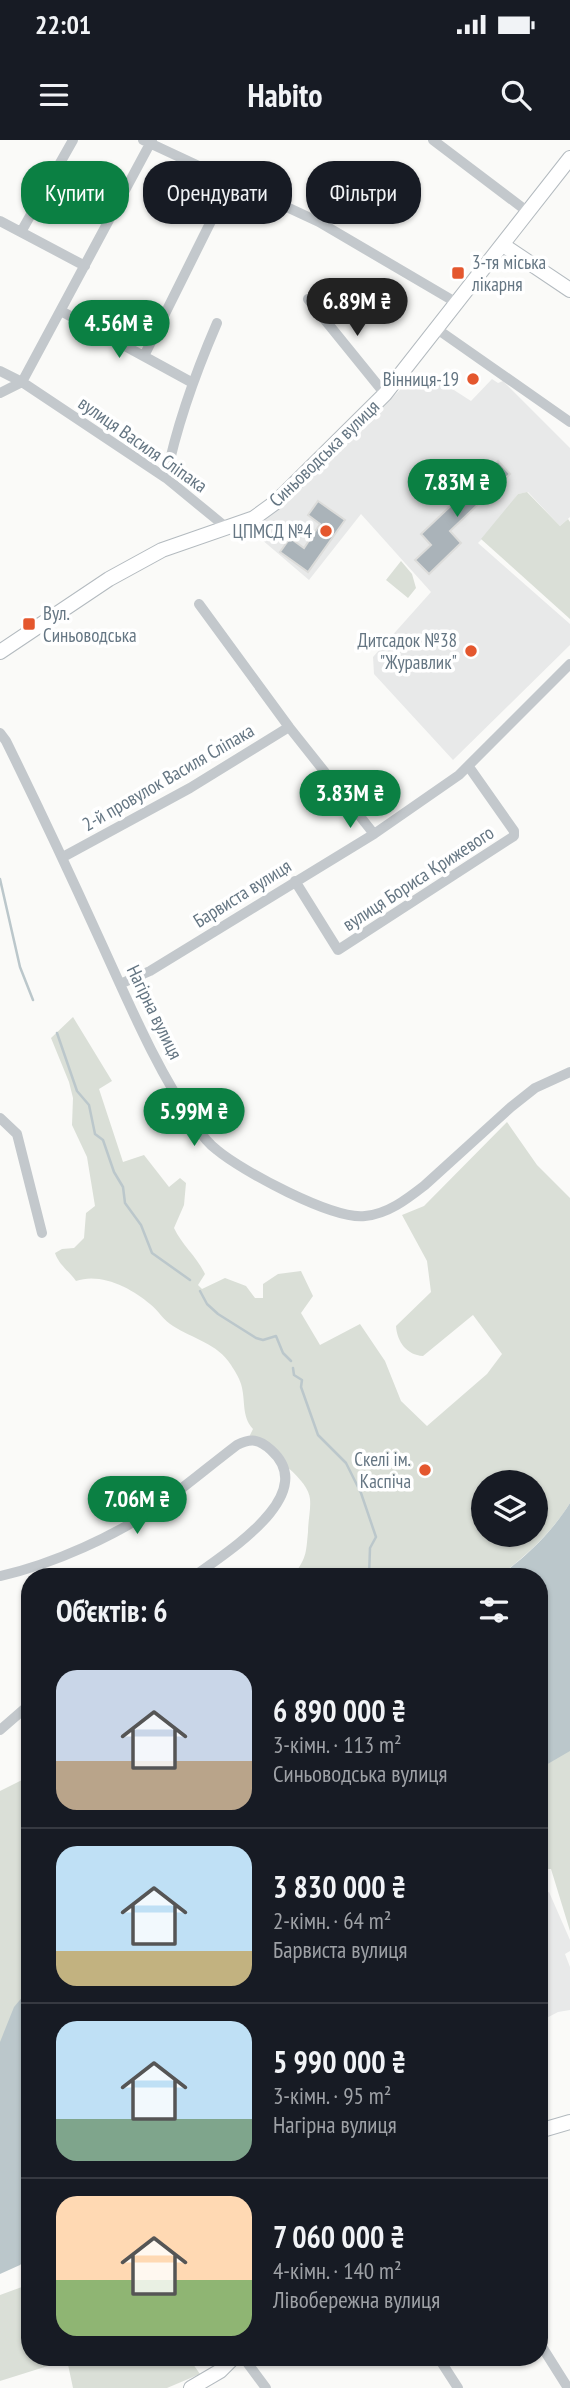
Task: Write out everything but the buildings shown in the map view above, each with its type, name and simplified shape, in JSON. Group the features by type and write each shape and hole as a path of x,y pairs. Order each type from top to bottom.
{"street":[{"path":"21,232 73,140"},
{"path":"433,140 528,212"},
{"path":"0,393 22,382 148,141 187,161"},
{"name":"Синьоводська вулиця","path":"0,652 109,579 162,550 254,519 276,502 384,394 570,158"},
{"path":"292,210 319,222 457,303"},
{"path":"0,221 85,265"},
{"path":"144,356 210,224"},
{"path":"503,245 570,290"},
{"path":"308,299 384,394"},
{"path":"61,311 191,382"},
{"path":"166,478 176,431 191,382 217,323"},
{"path":"437,329 570,422"},
{"name":"вулиця Василя Сліпака","path":"0,370 166,478 227,527"},
{"path":"199,604 289,727 374,834"},
{"name":"Барвиста вулиця","path":"120,984 150,971 374,834 469,766 570,664"},
{"name":"2-й провулок Василя Сліпака","path":"63,857 190,788 289,727"},
{"name":"Нагірна вулиця","path":"0,733 63,857 145,1037 196,1127 217,1150 274,1184 345,1216 363,1217 380,1213 406,1200 535,1088 570,1072"},
{"name":"вулиця Бориса Крижевого","path":"295,881 338,950 472,865 514,836 514,831 469,766"},
{"path":"0,1118 17,1134 42,1233"},
{"path":"29,1568 125,1525 160,1505 248,1439 259,1441 279,1458 285,1468 284,1488 258,1527 205,1568"},
{"path":"0,1576 21,1571"},
{"path":"0,1730 21,1712"},
{"path":"548,2128 570,2122"},
{"path":"548,2355 567,2382"},
{"path":"191,2388 225,2366"},
{"path":"250,2366 266,2388"},
{"path":"444,2366 458,2388"}],"shaded area":[{"path":"429,374 471,401 492,379 498,383 503,381 570,448 570,517 560,526 528,492 518,494 495,526 478,543 570,624 570,645 453,760 374,674 373,657 431,592 361,514 309,580 248,528 317,472 407,383 416,389"},
{"path":"527,492 560,526 568,519 570,522 570,619 481,539 518,494"},
{"path":"401,561 412,574 416,588 408,598 386,580"},
{"path":"73,1017 112,1081 99,1089 123,1162 144,1155 169,1187 180,1178 186,1183 184,1205 174,1228 205,1274 198,1285 202,1289 225,1278 246,1286 255,1298 263,1298 263,1284 278,1274 301,1271 313,1296 301,1313 320,1345 360,1324 385,1361 401,1401 427,1426 487,1374 502,1354 473,1315 423,1356 404,1347 396,1326 431,1292 427,1261 402,1215 424,1206 507,1122 537,1165 570,1198 570,1503 548,1532 548,1470 471,1470 471,1547 533,1547 509,1568 298,1568 307,1544 310,1507 308,1491 294,1473 248,1439 253,1429 245,1413 240,1381 231,1365 219,1351 170,1324 153,1306 134,1292 105,1280 76,1281 55,1253 74,1248 84,1238 86,1213 95,1206 87,1157 72,1125 73,1098 51,1038"},
{"path":"570,1503 570,1751 548,1764 548,1568 509,1568 534,1547 548,1547 548,1532"},
{"path":"570,1741 570,1931 551,1869 548,1869 548,1750"},
{"path":"21,1780 21,2055 0,2054 0,1791"},
{"path":"548,1892 570,1940 570,1951 565,1954 570,1967 570,2010 548,2017"},
{"path":"21,1999 21,2264 0,2274 0,2042 14,2007"},
{"path":"21,2287 21,2366 48,2366 0,2381 0,2295"},
{"path":"68,2366 194,2366 200,2374 167,2388 73,2388"}],"waterway":[{"path":"0,879 20,967 33,1000"},
{"path":"57,1033 77,1091 89,1105 95,1134 103,1140 114,1172 123,1187 125,1203 141,1225 152,1253 190,1280"},
{"path":"200,1291 207,1304 218,1314 256,1338 263,1340 276,1336 283,1353 291,1361"},
{"path":"293,1368 294,1375 302,1380 301,1387 318,1435 346,1463 361,1493 376,1537 370,1548 369,1568"}],"place":[{"name":"3-тя міська лікарня","path":"458,273"},
{"name":"Вінниця-19","path":"473,379"},
{"name":"ЦПМСД №4","path":"326,531"},
{"name":"Вул. Синьоводська","path":"29,624"},
{"name":"Дитсадок №38 \"Журавлик\"","path":"471,651"},
{"name":"Скелі ім. Каспіча","path":"425,1470"}]}
